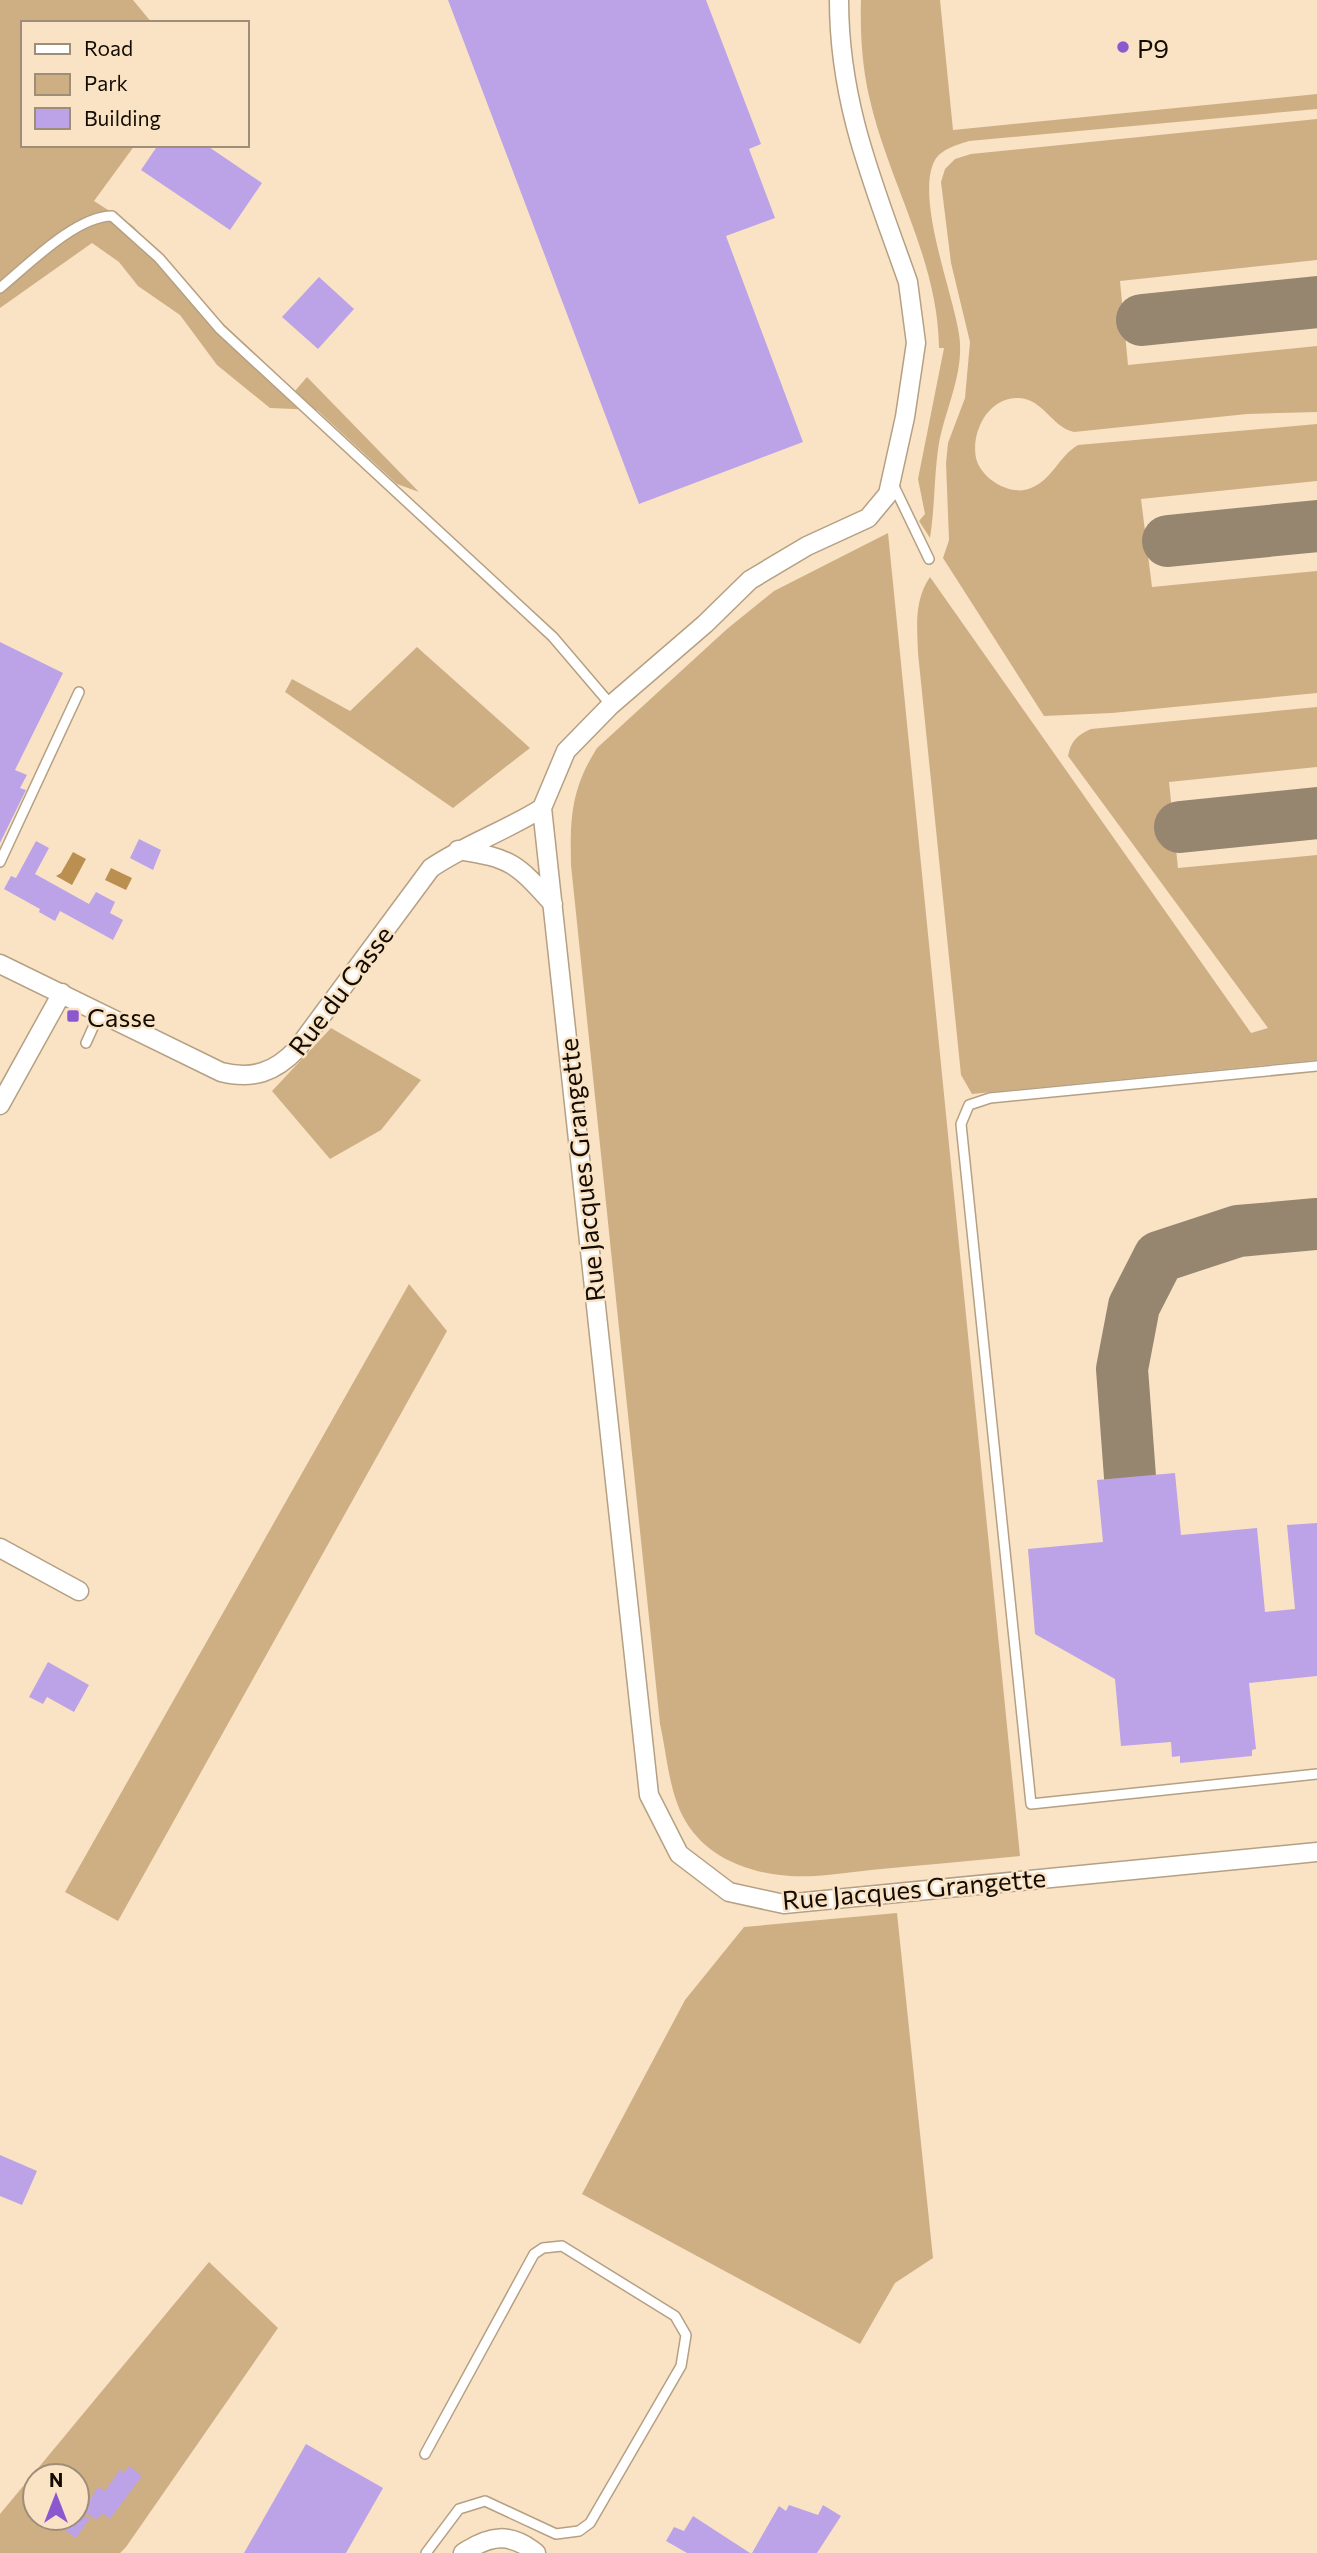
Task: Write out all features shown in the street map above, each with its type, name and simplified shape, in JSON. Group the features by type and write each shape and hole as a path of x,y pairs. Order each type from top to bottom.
{"street":[{"name":"Rue Jacques Grangette","path":"839,0 842,71 850,114 908,282 913,308 914,352 888,494 869,518 807,547 750,580 705,624 611,705 566,751 542,808 649,1795 679,1854 729,1892 784,1904 1317,1852"},
{"name":"Rue du Casse","path":"0,964 221,1072 239,1077 272,1070 297,1049 431,868 458,850 514,826 542,808"},
{"path":"458,850 507,859 523,871 552,904"},
{"path":"0,1105 62,993"},
{"path":"0,1548 79,1591"},
{"path":"463,2553 490,2537 512,2538 536,2553"}],"lane":[{"path":"0,288 80,224 97,216 112,216 159,258 220,329 553,637 611,705"},
{"path":"891,480 929,559"},
{"path":"0,862 79,692"},
{"path":"86,1043 100,1012"},
{"path":"1317,1066 990,1098 970,1105 961,1124 1031,1804 1317,1774"},
{"path":"425,2454 534,2254 543,2248 562,2246 676,2316 686,2335 681,2366 590,2523 579,2530 556,2534 485,2501 459,2509 426,2553"}],"green space":[{"path":"0,0 133,0 150,21 21,21 21,147 134,147 94,201 133,226 213,314 295,391 307,377 419,492 397,484 317,410 270,408 217,365 180,315 138,286 119,262 92,243 0,308"},
{"path":"861,0 940,0 953,130 1317,94 1317,109 969,141 940,154 934,162 929,199 960,348 957,375 939,443 930,538 919,521 925,514 918,479 944,348 939,348 936,315 921,251 877,128 869,96 862,48"},
{"path":"1317,119 1317,260 1120,281 1128,365 1317,346 1317,412 1247,414 1074,432 1059,424 1033,402 1016,398 997,404 989,411 979,428 975,448 979,466 990,479 1006,488 1023,490 1045,479 1078,445 1317,424 1317,481 1141,499 1152,587 1317,571 1317,693 1112,713 1044,716 943,558 949,540 946,463 948,443 965,398 970,342 951,263 941,182 945,169 955,159 971,154"},
{"path":"888,533 1020,1856 791,1876 766,1873 739,1865 704,1844 694,1834 680,1811 669,1774 660,1724 571,865 572,818 582,777 597,748 727,629 774,591"},
{"path":"930,577 1251,1033 1268,1028 1068,756 1075,739 1091,729 1317,707 1317,767 1169,782 1178,868 1317,855 1317,1060 972,1094 961,1075 918,653 919,604"},
{"path":"417,647 530,748 453,808 285,692 292,679 350,711"},
{"path":"331,1028 421,1080 381,1130 330,1159 272,1091"},
{"path":"409,1284 447,1331 118,1921 65,1892"},
{"path":"897,1913 933,2258 895,2283 860,2344 582,2194 685,2000 744,1927"},
{"path":"209,2262 278,2328 126,2547 120,2553 0,2553 0,2514 21,2489 21,2532 91,2532 91,2462 43,2462"}],"shaded area":[{"path":"73,852 86,859 72,885 56,876 61,873"},
{"path":"111,868 132,878 126,890 105,880"}],"building":[{"path":"448,0 706,0 761,144 749,149 775,218 726,236 803,442 639,504"},
{"path":"157,147 209,147 262,183 230,230 141,170"},
{"path":"319,277 354,309 318,349 282,317"},
{"path":"0,642 63,673 15,770 27,775 20,788 26,790 0,843"},
{"path":"139,839 161,850 153,870 130,858"},
{"path":"36,841 49,848 35,874 89,904 96,892 115,902 110,913 123,920 113,940 60,911 55,921 39,912 40,909 4,889 11,876 16,878"},
{"path":"1175,1473 1181,1535 1257,1528 1265,1612 1295,1609 1287,1525 1317,1523 1317,1676 1249,1683 1256,1749 1252,1750 1252,1756 1180,1763 1180,1756 1172,1757 1171,1742 1121,1746 1115,1679 1035,1634 1028,1549 1103,1542 1097,1480"},
{"path":"48,1662 89,1685 74,1712 47,1697 43,1704 29,1697"},
{"path":"0,2155 37,2171 22,2205 0,2196"},
{"path":"306,2444 383,2488 346,2553 244,2553"},
{"path":"129,2466 142,2476 110,2519 102,2513 97,2520 91,2516 91,2498 98,2487 105,2491 120,2470 124,2473"},
{"path":"789,2505 818,2515 823,2505 841,2516 817,2553 752,2553 779,2506 786,2511"},
{"path":"693,2516 750,2553 687,2553 666,2541 674,2527 684,2531"},
{"path":"67,2532 80,2532 76,2538"}],"taxiway":[{"path":"1142,320 1317,302"},
{"path":"1168,541 1317,526"},
{"path":"1180,827 1317,813"},
{"path":"1130,1477 1122,1369 1134,1306 1159,1257 1238,1231 1317,1224"}],"place":[{"name":"P9","path":"1123,47"},
{"name":"Casse","path":"73,1016"}]}
